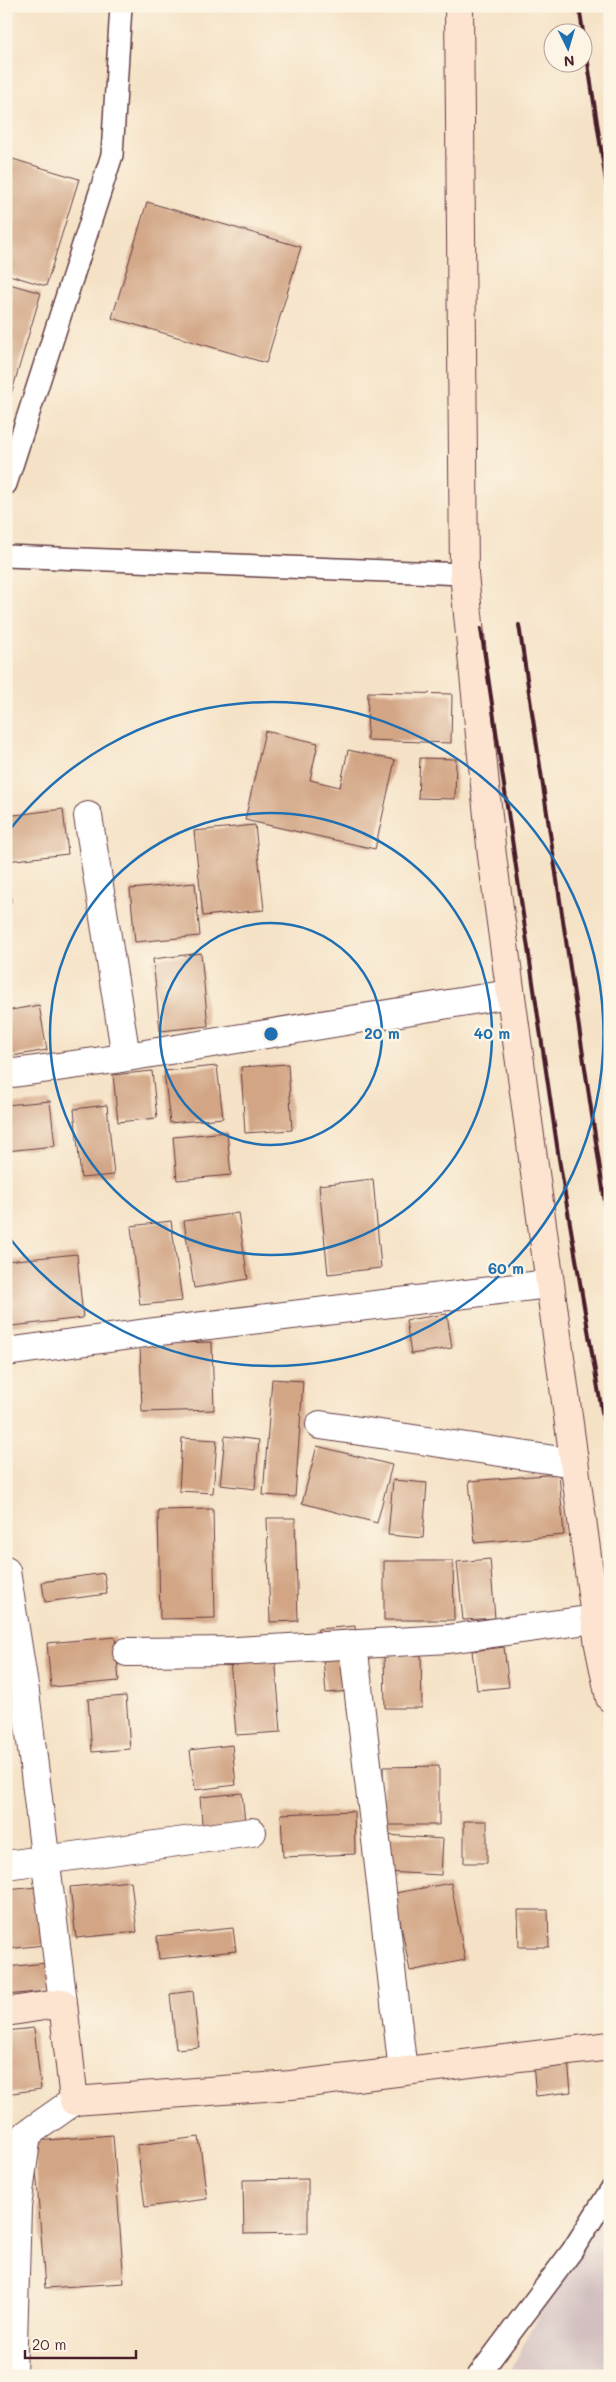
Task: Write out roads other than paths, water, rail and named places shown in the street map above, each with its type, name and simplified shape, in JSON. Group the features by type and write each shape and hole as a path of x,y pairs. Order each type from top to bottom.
{"street":[{"path":"459,6 464,574 492,856 509,994 595,1619 610,1698"},
{"path":"88,816 126,1057"},
{"path":"6,1074 126,1057 509,994"},
{"path":"6,1352 161,1331 548,1284"},
{"path":"320,1425 574,1463"},
{"path":"6,1571 16,1692 44,1859 74,2101"},
{"path":"127,1652 237,1650 448,1639 595,1619"},
{"path":"353,1644 403,2071"},
{"path":"6,1864 252,1832"},
{"path":"6,2012 63,2003"},
{"path":"12,2376 17,2207 27,2134 74,2101 291,2085 610,2046"}],"lane":[{"path":"6,484 112,155 121,6"},
{"path":"6,556 464,574"},
{"path":"478,2376 572,2251 610,2191"}],"railway":[{"path":"579,6 581,22"},
{"path":"589,72 610,208"},
{"path":"519,625 610,1236"},
{"path":"481,629 559,1159 610,1459"}]}
